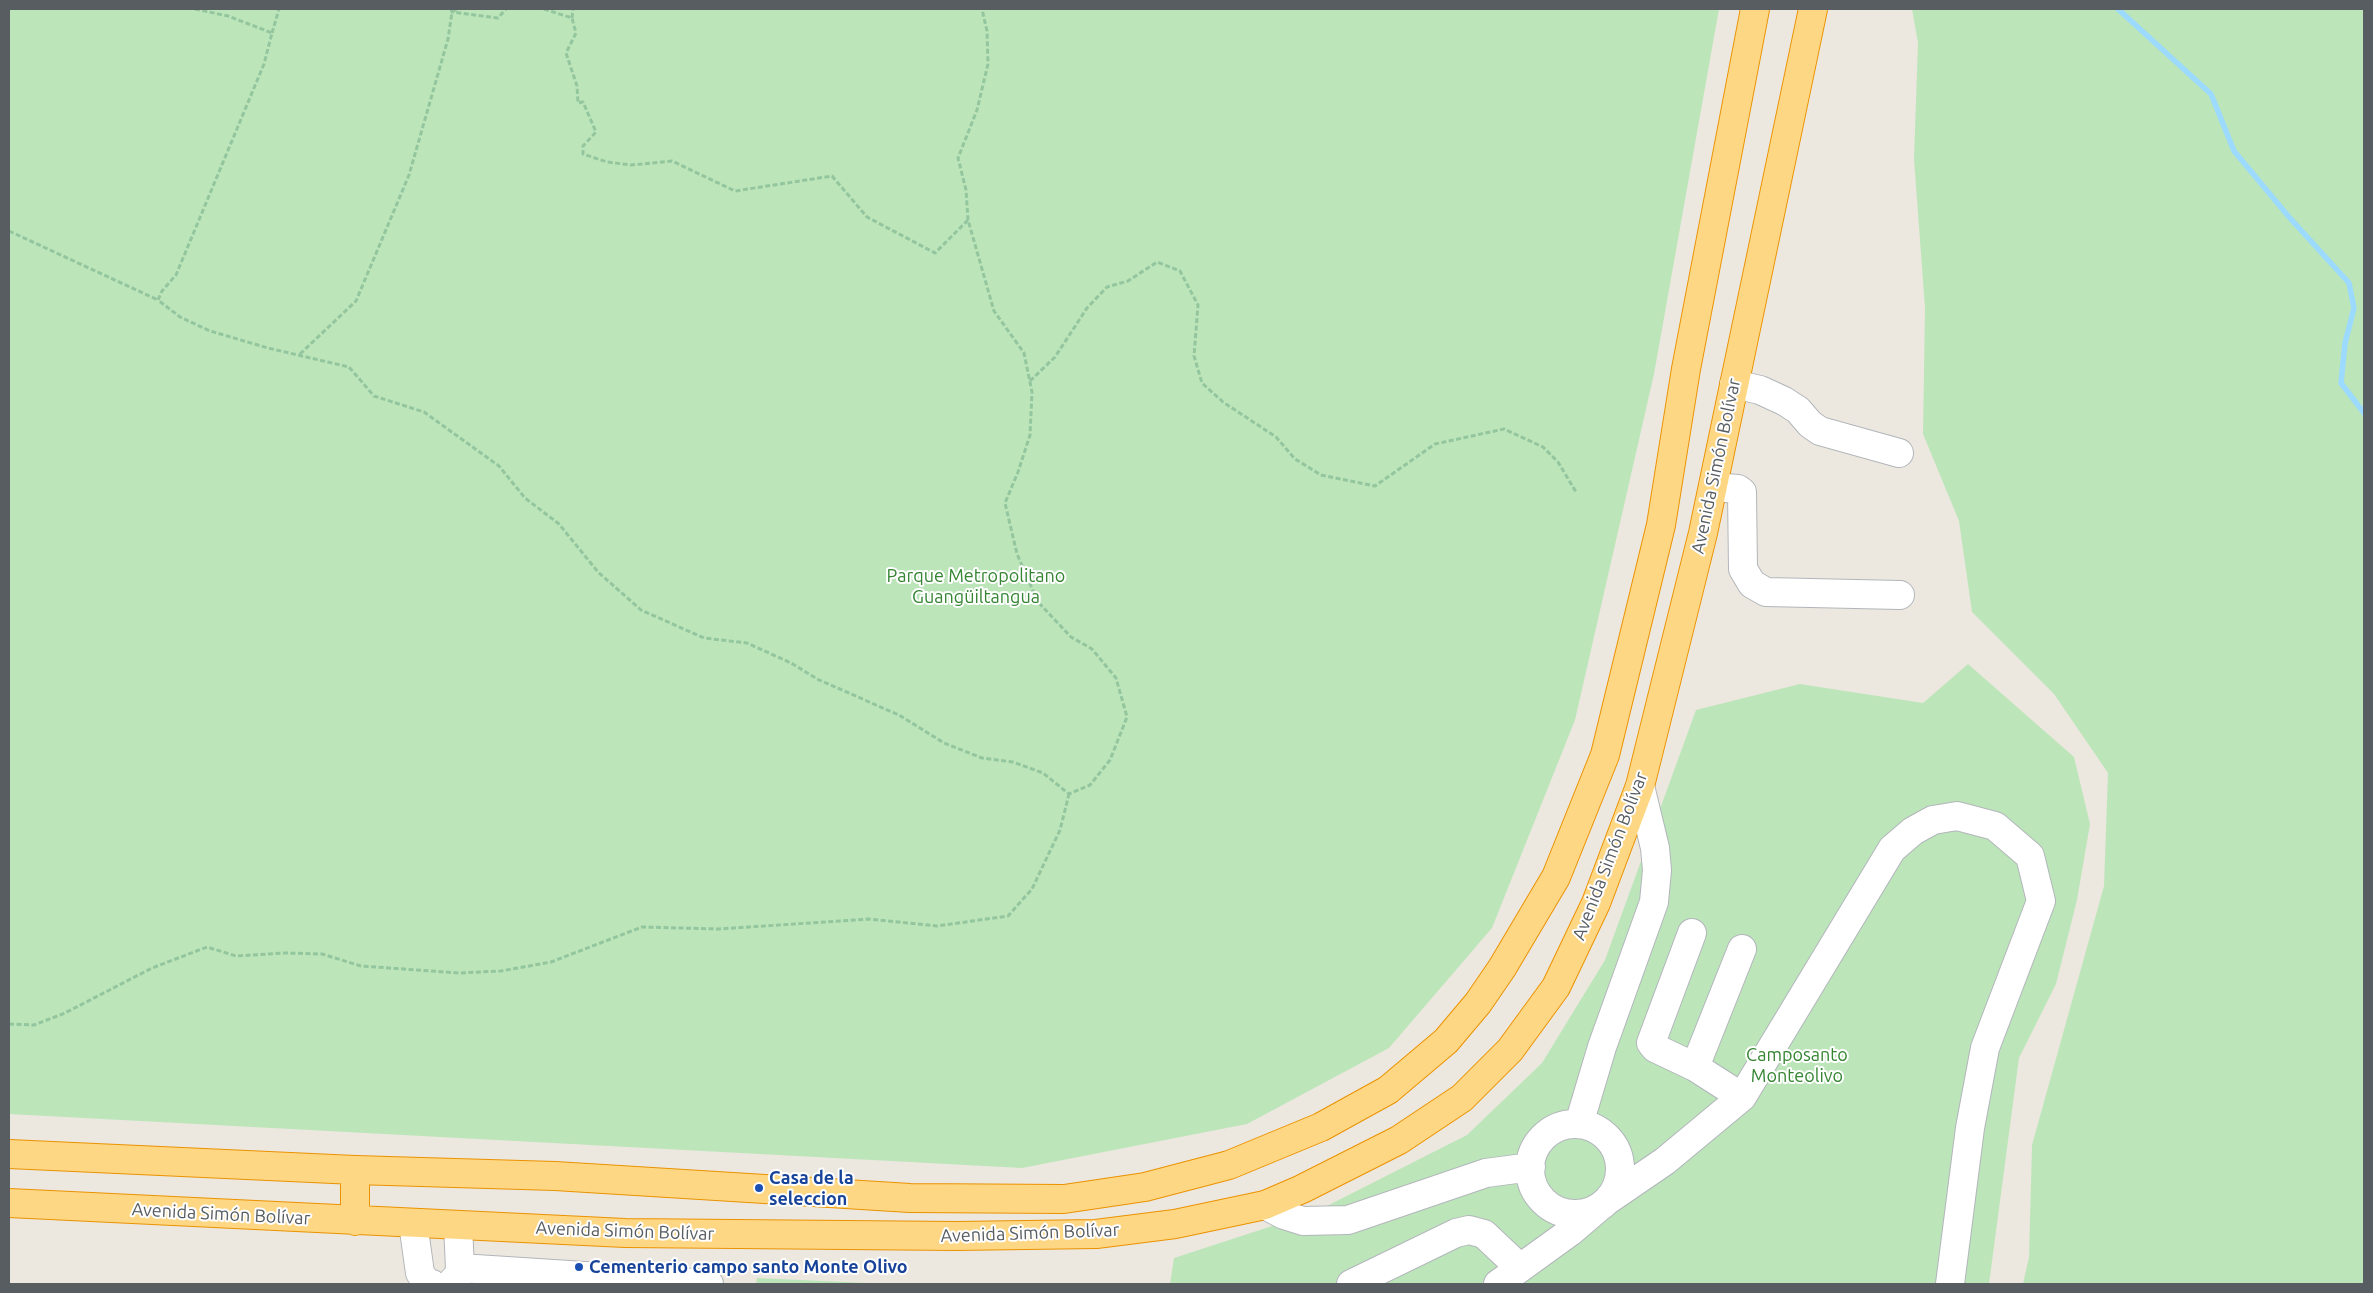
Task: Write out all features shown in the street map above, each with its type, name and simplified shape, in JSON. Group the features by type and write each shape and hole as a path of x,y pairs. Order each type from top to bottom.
{"highway":[{"name":"Avenida Simón Bolívar","path":"9,1154 356,1170 555,1176 910,1198 1064,1200 1144,1187 1229,1165 1321,1127 1388,1090 1446,1041 1478,1003 1502,968 1556,877 1605,755 1661,525 1688,359 1755,9"},
{"name":"Avenida Simón Bolívar","path":"9,1202 355,1221 625,1233 956,1236 1096,1234 1175,1224 1264,1204 1302,1189 1399,1140 1462,1098 1510,1050 1556,987 1596,903 1640,786 1713,487 1813,9"},
{"path":"355,1221 356,1170"}],"street":[{"path":"1734,384 1760,390 1784,401 1798,410 1810,424 1820,431 1899,453"},
{"path":"1713,487 1738,489 1742,492 1742,569 1752,584 1766,592 1900,595"},
{"path":"1579,1124 1602,1047 1654,902 1657,870 1655,848 1640,786"},
{"path":"1498,1284 1542,1253 1602,1204 1665,1161 1742,1096 1892,848 1913,831 1934,820 1957,816 1995,826 2030,856 2041,901 1985,1048 1970,1128 1950,1284"},
{"path":"1692,932 1651,1044 1742,1096"},
{"path":"1694,1067 1742,950"},
{"path":"1579,1124 1593,1127 1605,1135 1614,1146 1619,1159 1620,1174 1616,1188 1602,1204 1583,1214 1568,1214 1556,1210 1545,1202 1537,1192 1532,1180 1531,1167 1534,1153 1541,1140 1552,1131 1565,1125 1579,1124"},
{"path":"1619,1159 1665,1161"},
{"path":"1264,1204 1284,1215 1303,1221 1348,1220 1486,1173 1531,1167"},
{"path":"1542,1253 1545,1202"},
{"path":"413,1223 420,1274 427,1283 432,1284"},
{"path":"458,1225 453,1276 710,1284"},
{"path":"1350,1284 1456,1233 1469,1230 1484,1234 1520,1268"}],"path":[{"path":"195,9 228,16 272,33"},
{"path":"158,300 162,291 176,275 264,64 279,9"},
{"path":"451,10 457,9"},
{"path":"451,10 498,18 506,9"},
{"path":"544,9 572,18"},
{"path":"573,9 572,18 576,32 566,53 577,86 578,103 584,102 596,132 583,146 583,154 607,162 632,165 672,161 735,191 832,176 867,217 935,253 968,220"},
{"path":"982,9 987,31 988,64 977,110 958,158 966,190 968,220 994,311 1024,352 1032,392 1030,435 1018,472 1005,503 1017,554 1038,602 1071,637 1092,649 1116,678 1127,717 1110,760 1090,785 1070,794"},
{"path":"300,355 356,301 409,175 448,39 451,10"},
{"path":"9,231 158,300 180,317 210,331 349,367 374,396 424,412 499,466 525,498 559,524 598,572 641,610 704,638 747,643 791,663 819,680 898,715 944,743 982,758 1013,762 1043,773 1070,794"},
{"path":"1030,382 1055,357 1087,308 1108,287 1128,281 1157,262 1180,271 1198,304 1194,356 1202,383 1223,402 1276,437 1295,459 1321,475 1375,486 1435,444 1504,429 1543,447 1558,462 1576,492"},
{"path":"9,1024 34,1025 65,1013 152,968 207,947 236,956 285,953 322,954 361,966 459,973 501,971 551,962 642,927 719,929 869,919 936,926 1008,916 1032,889 1060,830 1070,794"}],"green space":[{"name":"Parque Metropolitano Guangüiltangua","path":"9,9 1719,9 1654,374 1575,720 1492,928 1389,1048 1247,1124 1022,1168 9,1114"},
{"path":"1912,9 2364,9 2364,1284 2023,1284 2029,1257 2032,1145 2104,886 2108,773 2054,694 1972,612 1959,521 1923,434 1925,308 1914,159 1918,43"},
{"name":"Camposanto Monteolivo","path":"1968,664 2074,757 2090,824 2077,900 2056,984 2019,1058 1989,1284 1170,1284 1174,1258 1315,1212 1467,1135 1542,1063 1605,960 1696,710 1800,684 1923,703"},
{"path":"757,1278 891,1284 756,1284"}],"waterway":[{"path":"2118,9 2211,94 2234,151 2289,217 2349,283 2354,308 2345,343 2341,383 2364,413"}],"place":[{"name":"Casa de la seleccion","path":"759,1188"},
{"name":"Cementerio campo santo Monte Olivo","path":"579,1267"}]}
